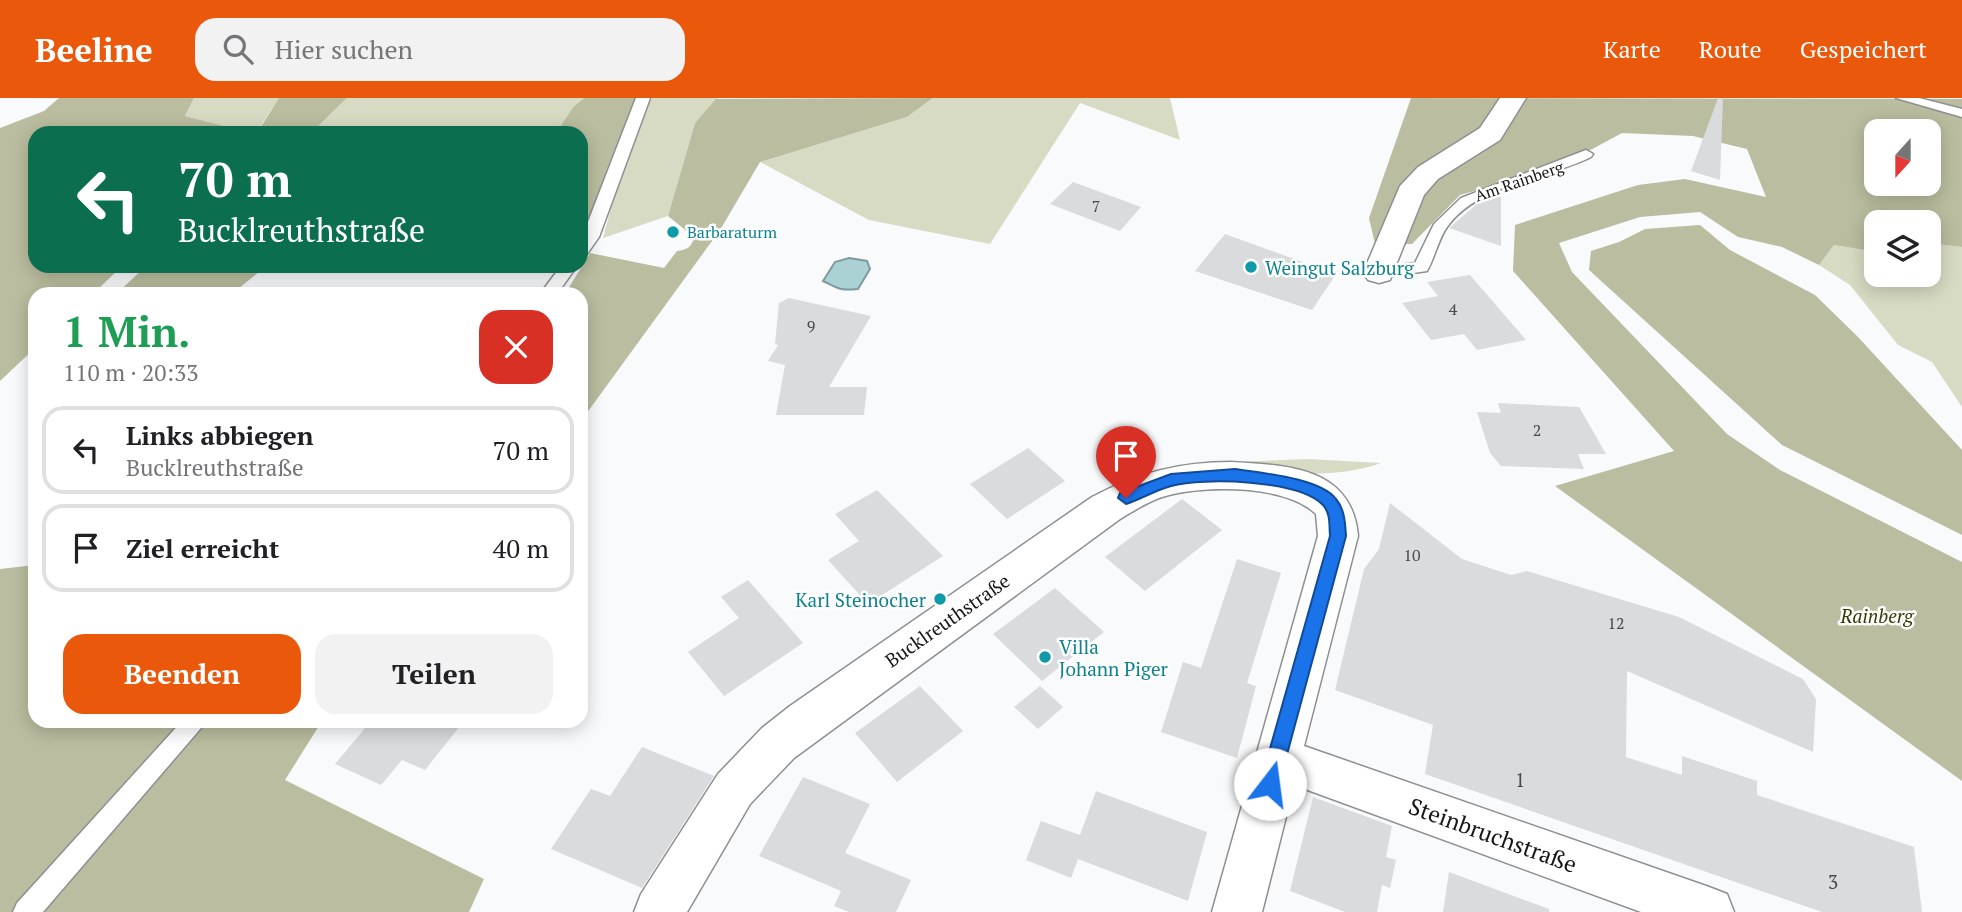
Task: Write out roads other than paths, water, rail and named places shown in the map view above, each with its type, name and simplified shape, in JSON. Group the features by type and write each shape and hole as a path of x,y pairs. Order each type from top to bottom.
{"street":[{"name":"Am Rainberg","path":"1379,272 1410,192 1428,173 1490,134 1513,98"},
{"name":"Bucklreuthstraße","path":"659,912 734,789 778,743 806,720 1106,508 1145,487 1171,480 1211,474 1264,478 1319,493 1331,503 1337,515 1338,536 1276,758"},
{"path":"1237,912 1276,758"},
{"name":"Steinbruchstraße","path":"1276,758 1709,912"}],"lane":[{"path":"588,241 643,98"},
{"path":"1903,98 1962,113"},
{"name":"Am Rainberg","path":"1379,272 1420,267 1440,225 1468,198 1562,168 1587,154"},
{"path":"26,912 190,728"}],"water":[{"path":"849,258 867,261 870,269 858,289 843,289 823,281 835,262"}],"place":[{"name":"Barbaraturm","path":"673,232"},
{"name":"Weingut Salzburg","path":"1251,267"},
{"name":"Karl Steinocher","path":"940,599"},
{"name":"Villa Johann Piger","path":"1045,657"}],"park label":[{"name":"Rainberg","path":"1877,615"}]}
